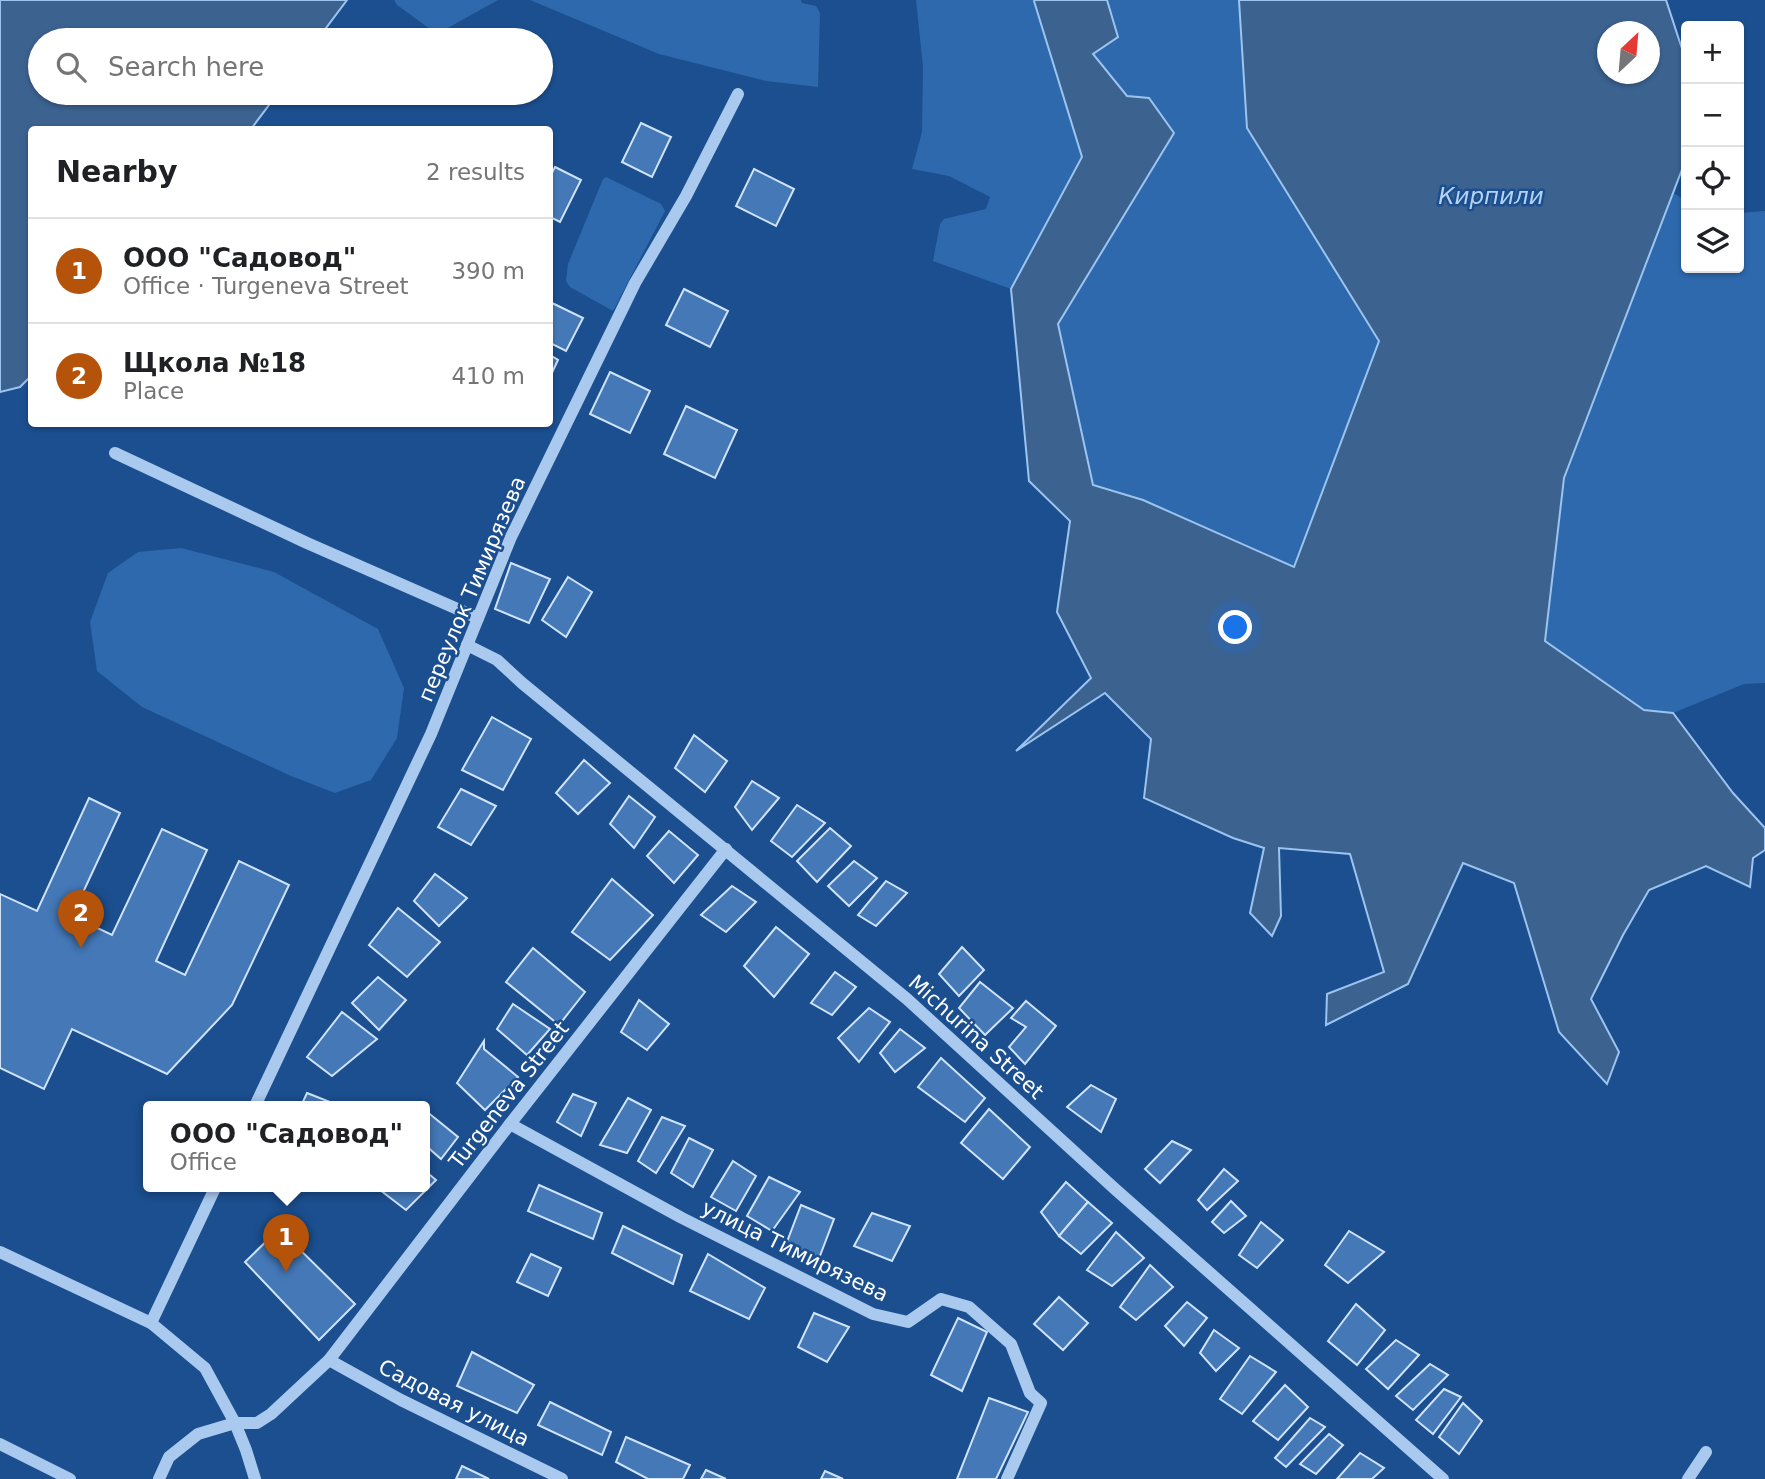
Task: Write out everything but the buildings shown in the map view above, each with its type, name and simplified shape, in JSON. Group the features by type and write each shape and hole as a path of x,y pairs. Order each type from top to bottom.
{"street":[{"name":"переулок Тимирязева","path":"257,1101 430,734 511,537 635,283 686,196 738,94"},
{"path":"115,453 307,543 478,618"},
{"name":"Michurina Street","path":"467,645 497,660 907,999 1125,1198 1443,1479"},
{"name":"Turgeneva Street","path":"159,1479 169,1457 198,1434 235,1423 257,1423 271,1414 329,1360 726,849"},
{"name":"улица Тимирязева","path":"510,1124 682,1218 873,1314 908,1322 940,1298 969,1307 1011,1343 1030,1394 1041,1403 1007,1479"},
{"path":"151,1323 213,1192"},
{"path":"0,1252 151,1323 205,1368 235,1423 255,1479"},
{"name":"Садовая улица","path":"329,1360 401,1400 562,1479"},
{"path":"0,1444 70,1479"},
{"path":"1688,1479 1706,1452"}],"shaded area":[{"path":"394,0 498,0 448,28 429,28"},
{"path":"530,0 801,0 802,3 816,6 820,13 818,87 766,81 659,54"},
{"path":"916,0 1035,0 1082,157 1011,289 933,261 940,224 944,219 986,209 990,197 949,176 912,169 922,132 923,67"},
{"path":"1107,0 1239,0 1247,128 1379,341 1295,567 1143,500 1093,485 1058,325 1174,134 1127,96 1092,54 1118,37"},
{"path":"606,177 661,204 665,211 613,311 570,287 566,281 568,264"},
{"path":"1673,193 1681,197 1681,273 1744,273 1744,213 1765,211 1765,683 1744,684 1673,713 1644,710 1545,642 1564,478"},
{"path":"181,548 274,572 378,629 404,688 397,738 371,780 335,793 291,776 142,707 97,671 90,622 108,573 138,552"}],"water":[{"path":"0,0 347,0 326,28 28,28 28,105 269,105 253,126 28,126 28,379 20,387 0,392"},
{"name":"Кирпили","path":"1035,0 1107,0 1118,37 1093,54 1127,96 1149,98 1174,133 1058,324 1093,485 1143,500 1294,567 1379,341 1247,128 1239,0 1666,0 1681,46 1681,172 1564,478 1545,641 1644,710 1673,713 1733,793 1765,828 1765,850 1753,858 1750,887 1706,866 1649,890 1591,999 1619,1052 1607,1084 1559,1032 1514,883 1463,863 1408,984 1326,1025 1327,994 1384,972 1350,854 1279,848 1281,916 1272,936 1250,913 1264,848 1233,838 1144,798 1151,739 1105,693 1016,751 1091,678 1057,612 1070,521 1029,481 1011,289 1082,157"}],"place":[{"name":"Щкола №18","path":"81,948"},
{"name":"ООО \"Садовод\"","path":"286,1272"}]}
